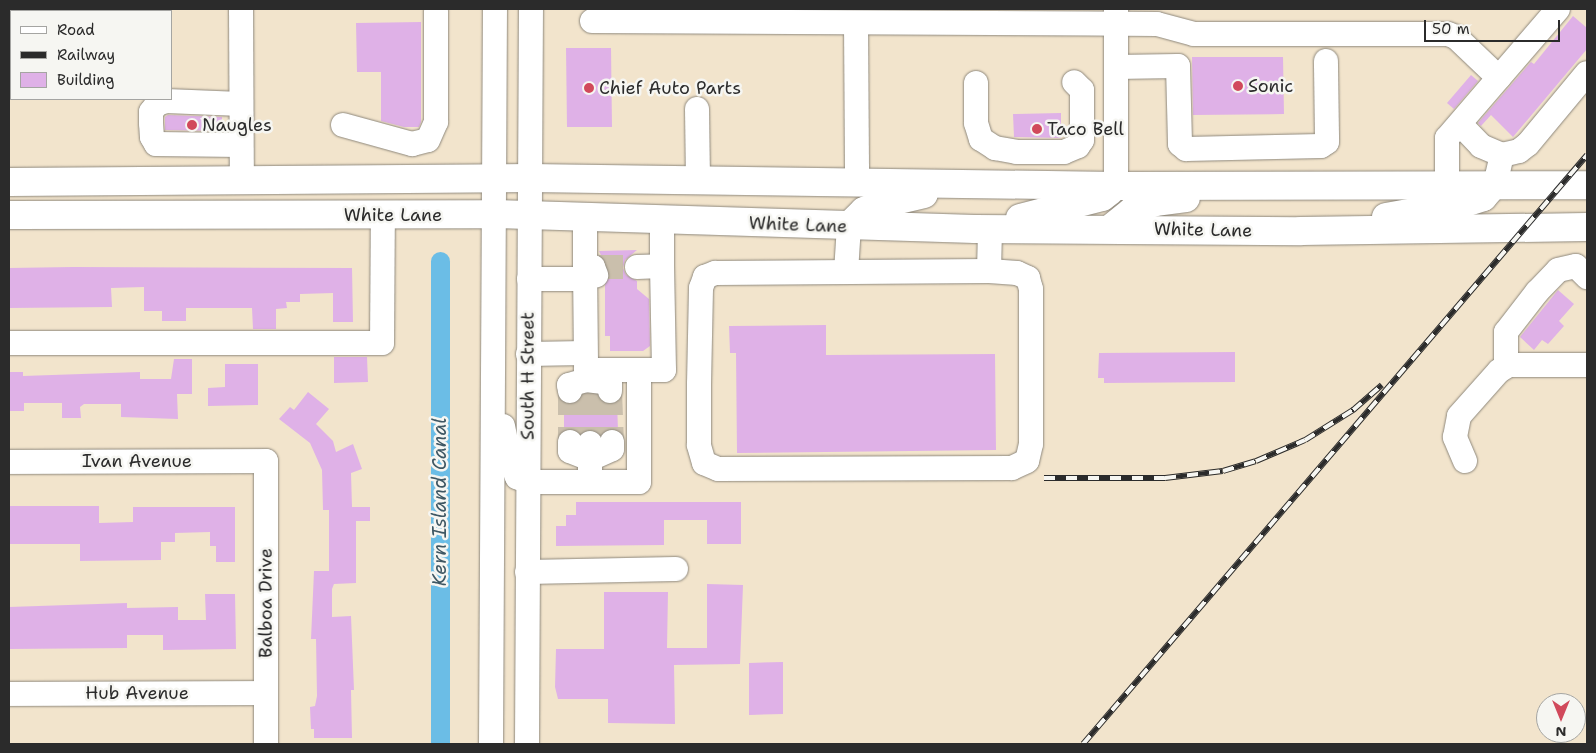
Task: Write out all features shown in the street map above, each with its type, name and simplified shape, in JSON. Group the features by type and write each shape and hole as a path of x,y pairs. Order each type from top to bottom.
{"main road":[{"name":"White Lane","path":"9,182 529,178 1116,186 1299,184 1587,185"},
{"path":"849,226 864,211 881,204 970,184"},
{"path":"1110,229 1132,211 1155,202 1299,184"},
{"path":"1301,231 1465,203 1482,196 1495,185"},
{"path":"983,229 1102,198 1116,186"},
{"name":"White Lane","path":"9,215 494,214 662,221 983,229 1301,231 1587,227"}],"street":[{"path":"240,9 242,180"},
{"name":"South H Street","path":"492,737 495,9"},
{"name":"South H Street","path":"527,744 531,9"},
{"path":"1447,185 1447,138 1558,9"},
{"path":"343,125 412,144 428,140 436,122 436,11"},
{"path":"592,21 856,23 1116,17 1157,24 1194,34 1448,34 1499,78"},
{"path":"1116,17 1116,186"},
{"path":"856,23 857,182"},
{"path":"1116,67 1178,66 1180,144 1186,149 1321,146 1327,142 1328,137 1326,61"},
{"path":"1460,124 1481,146 1502,155 1519,151 1528,144 1587,74"},
{"path":"976,83 976,123 981,139 995,148 1017,152 1064,152 1078,146 1082,140 1082,90 1074,82"},
{"path":"241,104 166,101 151,112 152,136 156,144 241,145"},
{"path":"697,109 698,180"},
{"path":"1495,185 1502,155"},
{"path":"9,343 382,343 383,215"},
{"path":"585,218 593,269 587,379"},
{"path":"528,354 587,379 639,370 664,370 646,267 662,221"},
{"path":"846,272 849,226"},
{"path":"983,229 989,271"},
{"path":"1466,461 1455,437 1459,416 1506,366 1506,332 1537,292 1558,270 1576,266 1587,277"},
{"path":"529,279 593,269"},
{"path":"989,271 1017,273 1028,278 1031,290 1031,444 1028,460 1012,468 718,469 704,463 699,445 699,384 701,288 705,277 715,273 989,271"},
{"path":"493,365 509,457 517,476 528,482 639,482 639,370"},
{"path":"1506,366 1587,365"},
{"path":"590,446 590,482"},
{"name":"Ivan Avenue","path":"9,462 266,461"},
{"name":"Balboa Drive","path":"266,461 266,744"},
{"path":"528,572 676,569"},
{"name":"Hub Avenue","path":"9,694 266,693"}],"building":[{"path":"1573,16 1587,28 1587,49 1513,137 1491,115 1481,126 1478,123 1531,62 1534,64"},
{"path":"421,22 421,122 419,127 404,127 381,121 381,72 357,72 356,23"},
{"name":"Chief Auto Parts","path":"566,48 611,48 612,127 567,127"},
{"name":"Sonic","path":"1192,57 1283,57 1284,114 1193,115"},
{"path":"1471,75 1478,81 1454,109 1447,103"},
{"name":"Taco Bell","path":"1061,113 1061,138 1014,137 1013,114"},
{"path":"168,115 222,117 222,131 165,130 165,117"},
{"path":"637,250 625,260 623,268 626,275 637,281 637,289 649,299 650,346 643,351 610,351 610,336 605,336 605,285 609,271 599,251"},
{"path":"9,268 352,268 353,322 333,322 333,293 300,294 300,302 286,302 287,308 276,309 276,329 253,329 252,308 186,308 186,321 162,321 162,311 144,311 144,287 111,288 112,307 9,308"},
{"path":"1558,290 1574,304 1559,321 1564,326 1548,344 1542,340 1534,350 1520,337"},
{"path":"826,325 826,355 995,354 996,450 737,453 736,353 730,353 729,326"},
{"path":"1235,352 1235,382 1104,383 1104,378 1098,378 1099,353"},
{"path":"334,357 367,357 368,382 334,383"},
{"path":"174,359 192,359 192,394 177,394 178,419 121,417 121,404 84,404 80,407 81,418 62,418 62,403 24,403 24,411 9,411 9,372 23,372 23,376 140,372 140,379 171,379"},
{"path":"225,364 258,364 258,405 208,406 208,388 225,387"},
{"path":"308,392 329,409 316,424 333,441 336,452 353,444 362,469 351,473 352,507 370,507 370,521 356,521 356,583 334,584 332,589 332,617 351,616 354,690 351,690 352,738 314,738 314,729 311,729 310,707 315,706 317,696 316,639 311,639 314,571 329,571 329,510 323,510 322,470 310,443 279,419 290,407 294,410"},
{"path":"587,394 597,395 604,403 617,403 618,430 606,430 600,435 590,429 580,434 570,428 564,430 564,403 573,404"},
{"path":"576,502 741,502 741,544 707,544 707,520 664,520 664,545 556,546 556,526 566,526 566,515 576,515"},
{"path":"9,506 99,506 99,523 133,522 133,507 235,507 235,562 216,562 216,546 210,546 210,532 175,533 175,542 161,542 161,560 80,561 80,544 9,544"},
{"path":"707,584 743,585 740,664 674,665 675,724 608,723 608,699 558,699 555,687 556,649 604,649 604,592 668,592 667,648 707,648"},
{"path":"205,594 235,594 236,649 163,650 163,635 127,635 127,648 9,649 9,607 127,603 127,608 178,607 178,620 206,620"},
{"path":"783,662 783,714 749,715 749,663"}],"waterway":[{"name":"Kern Island Canal","path":"440,261 440,744"}],"tunnel":[{"path":"599,267 637,267"},
{"path":"570,391 570,442"},
{"path":"588,391 590,442"},
{"path":"610,391 612,442"}],"railway":[{"path":"1083,744 1587,155"},
{"path":"1044,478 1165,478 1223,471 1256,461 1305,440 1353,410 1382,385"}],"place":[{"name":"Sonic","path":"1238,86"},
{"name":"Chief Auto Parts","path":"589,88"},
{"name":"Naugles","path":"192,125"},
{"name":"Taco Bell","path":"1037,129"}]}
